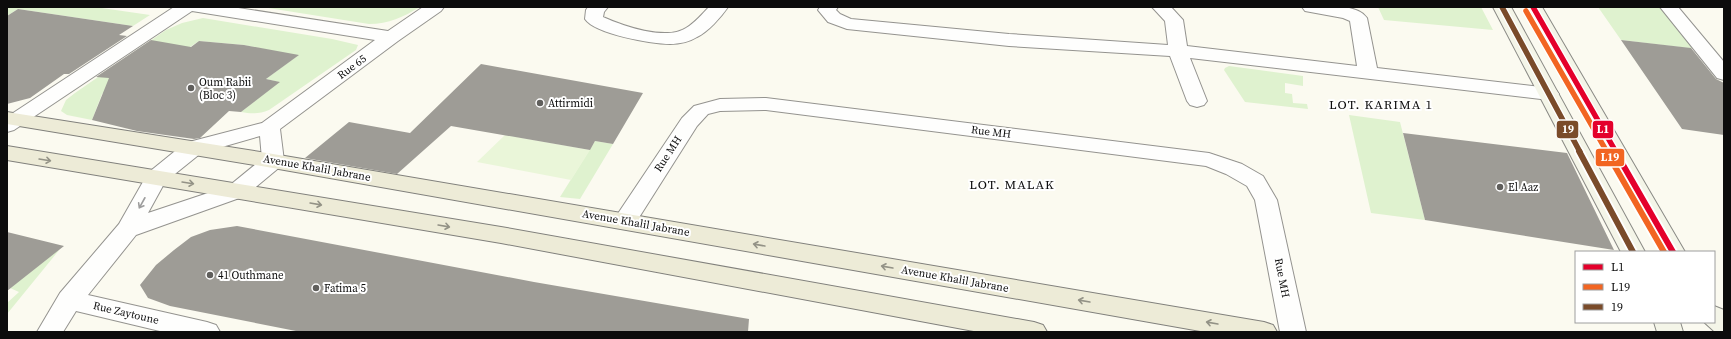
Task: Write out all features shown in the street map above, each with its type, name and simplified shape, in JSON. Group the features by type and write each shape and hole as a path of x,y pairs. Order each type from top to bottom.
{"main road":[{"path":"1502,7 1632,251"},
{"path":"1533,7 1672,251"},
{"name":"Avenue Khalil Jabrane","path":"10,121 274,161 1264,332"},
{"path":"7,154 501,235 1034,332"},
{"path":"1715,317 1724,325"}],"street":[{"path":"10,121 186,7"},
{"path":"198,7 391,37"},
{"name":"Rue 65","path":"194,148 269,127 391,37 435,7"},
{"path":"599,7 595,10 594,19 605,25 659,39 678,38 692,32 719,7"},
{"path":"829,7 827,10 834,18 847,24 1009,40 1178,51 1549,94"},
{"path":"1161,7 1174,20 1178,51 1197,101"},
{"path":"1304,7 1297,8 1296,14 1306,18 1360,27"},
{"path":"1311,7 1348,13 1358,18 1368,72"},
{"path":"1669,7 1724,74"},
{"name":"Rue MH","path":"625,222 689,122 700,110 720,106 766,104 1209,160 1234,169 1255,181 1266,200 1293,332"},
{"path":"128,229 237,191 274,161 269,127"},
{"path":"50,332 69,300 128,229 156,178 194,148"},
{"name":"Rue Zaytoune","path":"69,300 207,332"}],"green space":[{"path":"7,7 95,7 150,15 133,26 18,9 7,16"},
{"path":"262,7 420,7 396,19 383,23 369,24"},
{"path":"1378,7 1481,7 1493,30 1384,20"},
{"path":"1598,7 1663,7 1697,49 1621,40"},
{"path":"203,18 332,39 358,45 356,50 269,110 262,112 241,112 279,82 266,79 297,56 244,45 199,41 187,49 125,76 102,94 92,120 67,115 61,111 66,100 75,93 166,30 182,23"},
{"path":"1229,66 1303,76 1303,86 1285,83 1285,93 1292,94 1293,103 1307,104 1308,109 1245,102 1224,70"},
{"path":"1349,115 1400,122 1425,220 1371,213"},
{"path":"505,135 590,150 571,180 477,162"},
{"path":"595,141 613,144 580,199 560,197"},
{"path":"60,249 7,314 7,303 19,292 10,288"}],"building":[{"path":"18,9 133,26 119,35 127,36 69,74 64,74 30,98 7,104 7,16"},
{"name":"Oum Rabii (Bloc 3)","path":"151,40 191,47 199,41 244,45 299,55 266,79 280,82 241,112 229,111 200,138 194,139 137,131 92,120 109,78 96,77"},
{"path":"1621,40 1691,48 1716,79 1724,83 1724,135 1682,129"},
{"name":"Attirmidi","path":"481,64 643,93 613,144 595,141 590,150 451,126 397,174 305,158 349,122 410,133"},
{"name":"El Aaz","path":"1403,133 1567,153 1614,250 1425,220"},
{"path":"237,226 534,282 749,319 748,332 301,332 170,306 148,298 140,285 156,265 174,250 191,237 210,230"},
{"path":"7,232 64,246 7,291"}],"transit line":[{"name":"19","path":"1502,7 1632,251"},
{"name":"L1","path":"1533,7 1672,251"},
{"name":"L19","path":"1526,11 1663,251"}],"place":[{"name":"Oum Rabii (Bloc 3)","path":"191,88"},
{"name":"Attirmidi","path":"540,103"},
{"name":"El Aaz","path":"1500,187"},
{"name":"41 Outhmane","path":"210,275"},
{"name":"Fatima 5","path":"316,288"}],"district":[{"name":"LOT. KARIMA 1","path":"1381,104"},
{"name":"LOT. MALAK","path":"1012,184"}]}
